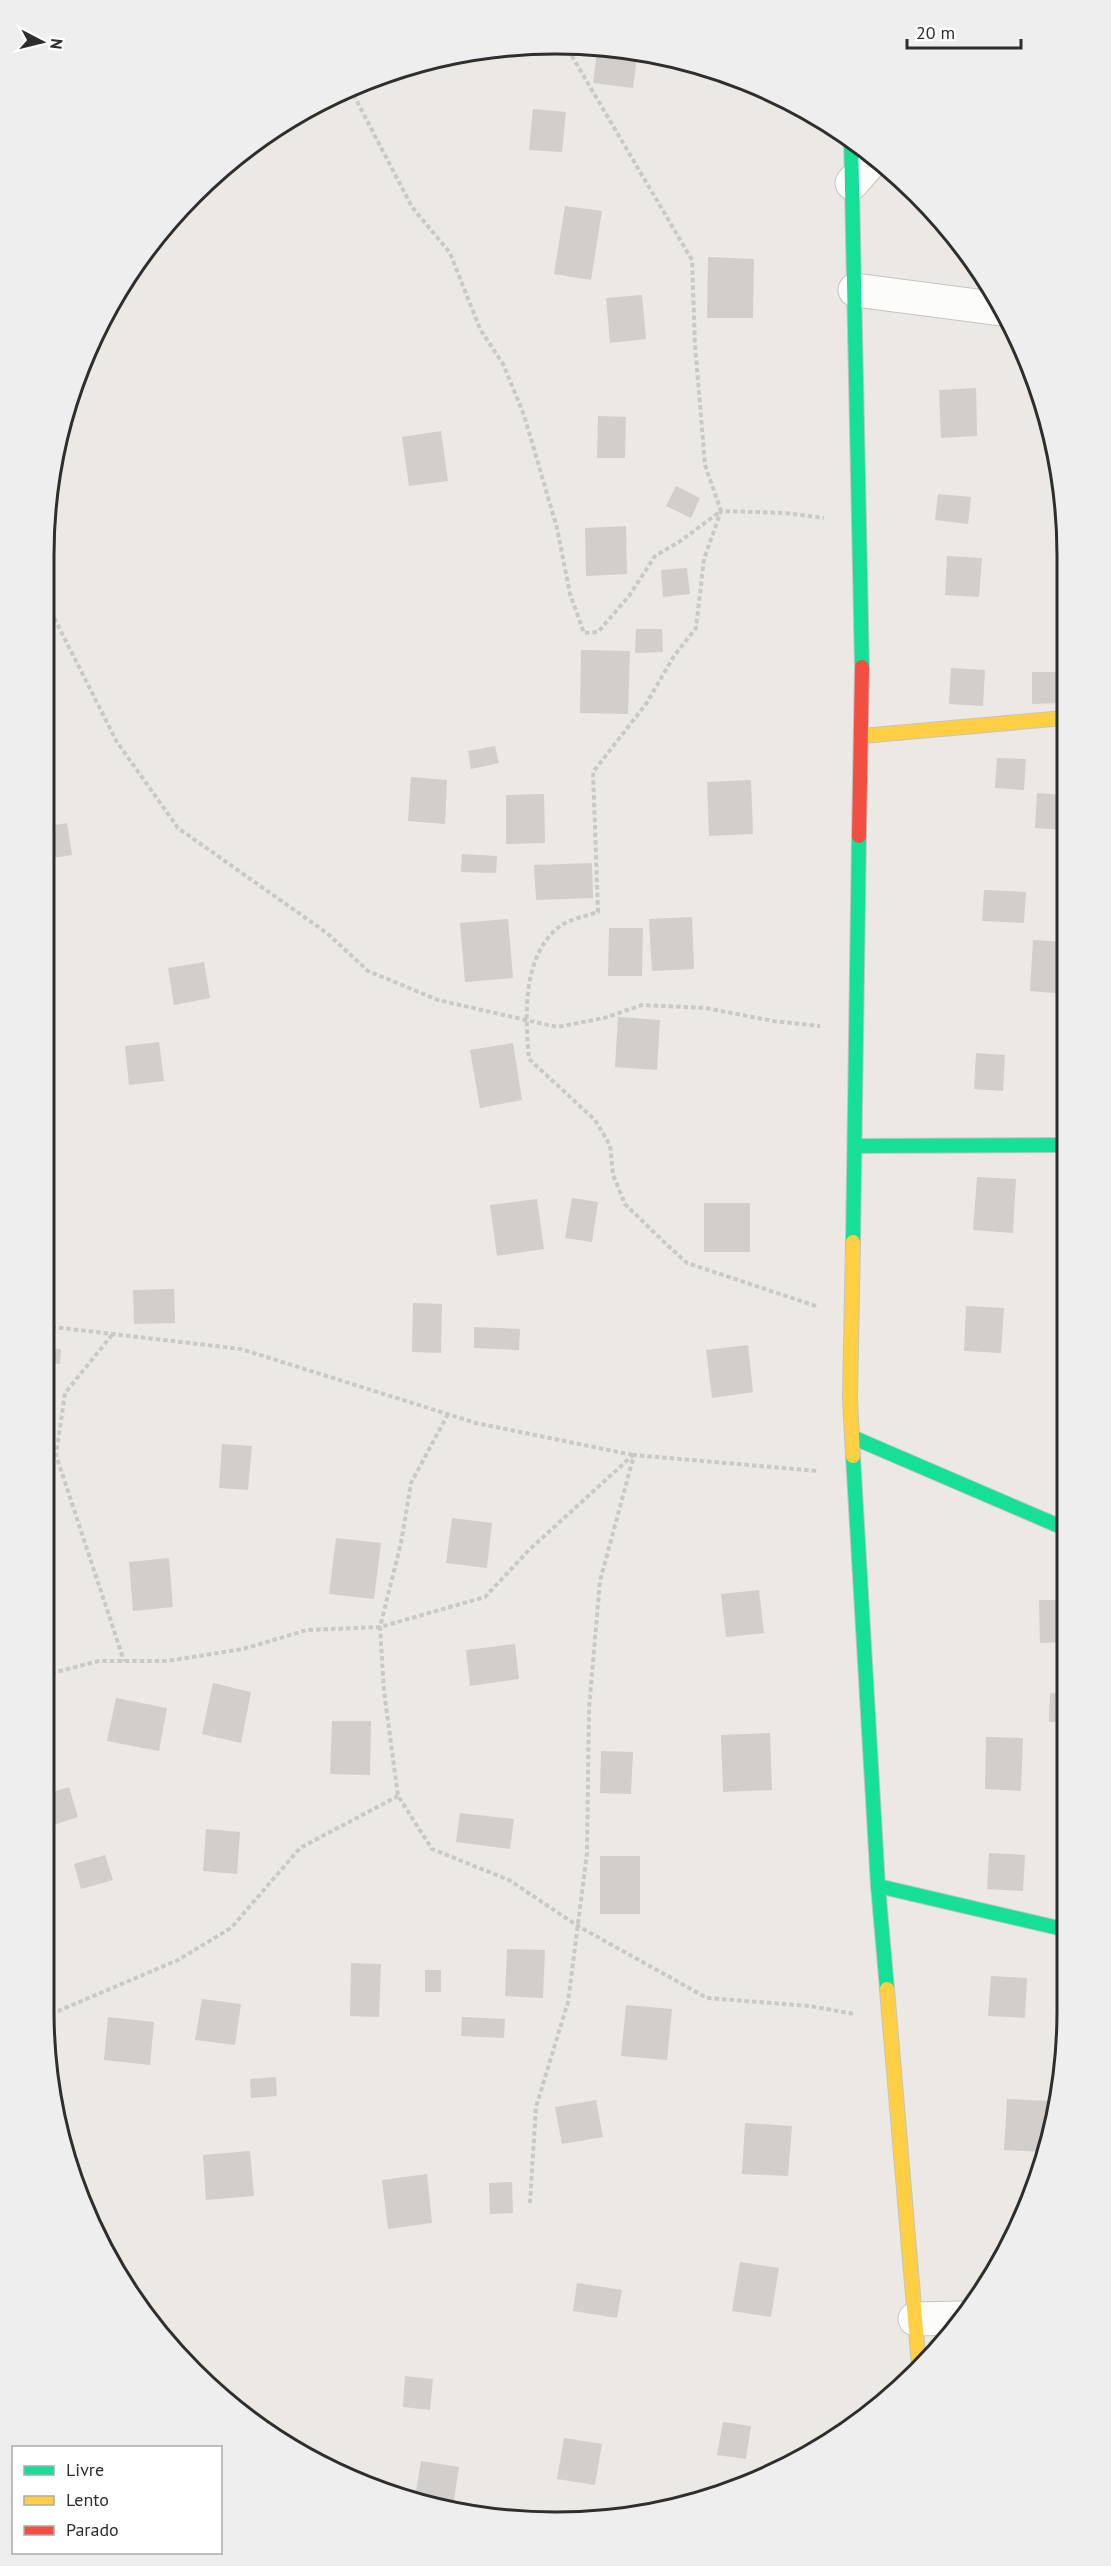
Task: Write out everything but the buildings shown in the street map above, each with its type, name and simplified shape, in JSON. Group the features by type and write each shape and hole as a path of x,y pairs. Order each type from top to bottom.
{"main road":[{"path":"851,151 863,624 851,1313 852,1437 878,1886 918,2356"},
{"path":"862,736 1057,719"},
{"path":"855,1146 1057,1145"},
{"path":"852,1437 1057,1525"},
{"path":"878,1886 1057,1928"}],"street":[{"path":"852,183 869,164"},
{"path":"855,290 991,308"},
{"path":"915,2319 951,2318"}],"path":[{"path":"571,54 692,260 695,345 705,465 721,511 704,559 696,628 674,656 646,705 593,772 598,912 560,926 536,954 525,1020 530,1059 594,1120 610,1145 613,1175 625,1204 642,1224 687,1263 752,1286 851,1313"},
{"path":"354,96 412,207 450,253 480,329 503,364 524,415 556,528 570,594 584,633 598,632 629,597 655,556 679,542 721,511 785,513 861,522"},
{"path":"54,618 117,742 178,828 327,933 368,971 438,1000 557,1027 604,1018 642,1005 706,1008 805,1025 857,1026"},
{"path":"54,1327 241,1349 476,1423 634,1455 854,1474"},
{"path":"112,1334 65,1393 56,1455 123,1661"},
{"path":"448,1414 411,1483 401,1543 380,1627 384,1691 398,1796 432,1849 509,1880 578,1926 707,1998 810,2006 890,2020"},
{"path":"54,1672 99,1661 167,1661 243,1649 307,1630 380,1627 485,1597 529,1550 634,1455"},
{"path":"530,2203 536,2107 568,2002 587,1853 589,1708 600,1581 634,1455"},
{"path":"54,2012 178,1960 231,1928 300,1848 398,1796"}],"traffic: fast":[{"path":"851,151 862,667"},
{"path":"853,1242 859,836"},
{"path":"855,1146 1057,1145"},
{"path":"852,1437 1057,1525"},
{"path":"853,1456 878,1886 887,1989"},
{"path":"878,1886 1057,1928"}],"traffic: slow":[{"path":"862,736 1057,719"},
{"path":"853,1242 850,1398 853,1456"},
{"path":"887,1989 918,2356"}],"traffic: jam":[{"path":"859,836 862,667"}]}
